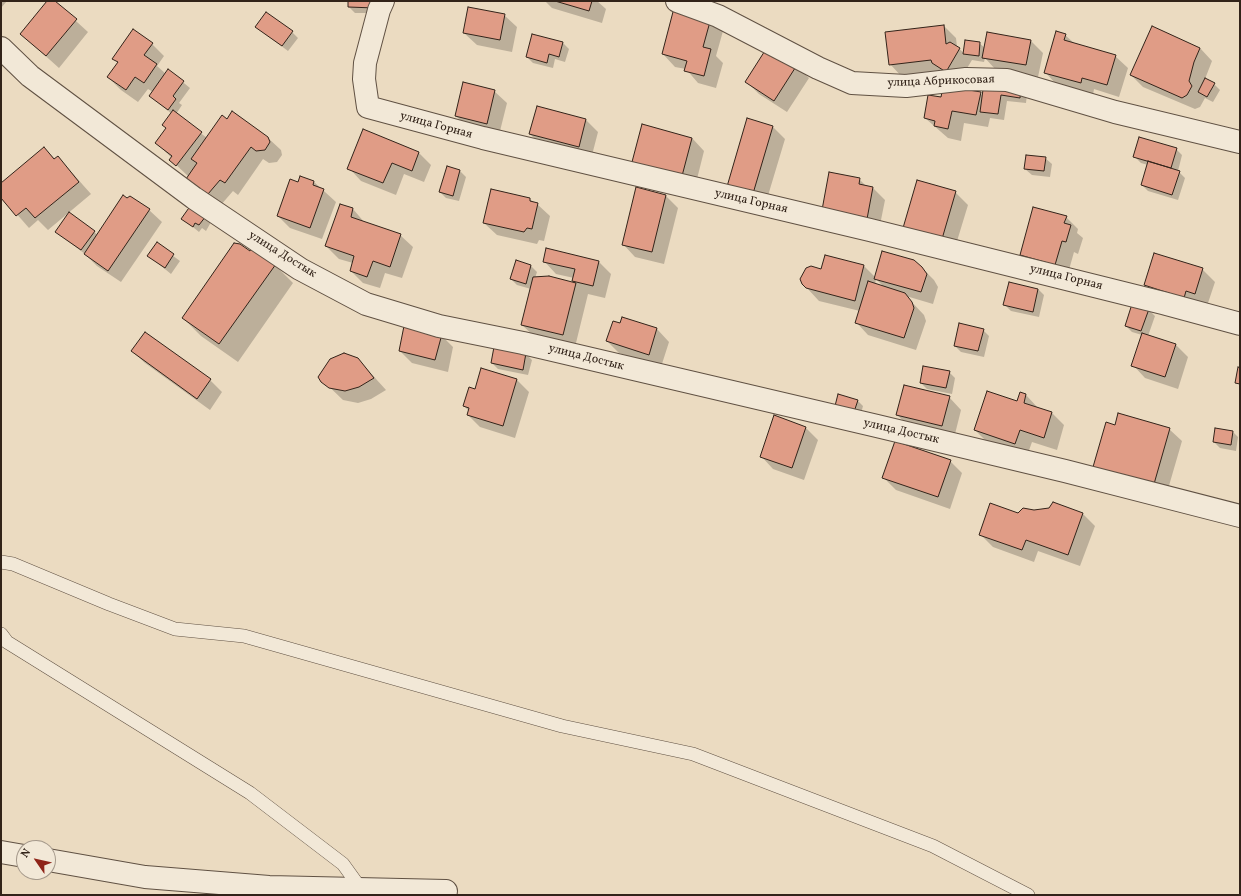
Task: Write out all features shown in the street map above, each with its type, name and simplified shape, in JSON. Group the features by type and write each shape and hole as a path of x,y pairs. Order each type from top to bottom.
{"street":[{"name":"улица Горная","path":"383,1 364,63 364,79 368,107 483,138 877,232 1163,303 1240,324"},
{"name":"улица Абрикосовая","path":"677,1 718,16 818,68 852,83 906,86 966,79 1007,80 1116,112 1240,142"},
{"name":"улица Достык","path":"1,48 30,76 194,198 300,269 366,304 439,326 523,343 1065,470 1240,516"},
{"path":"1,852 16,855"},
{"path":"56,861 145,877 270,891 361,889 446,891"}],"lane":[{"path":"1,562 13,564 109,604 175,629 244,636 562,726 693,754 933,846 1028,895"},
{"path":"1,634 7,642 250,793 343,864 361,889"}],"building":[{"path":"47,1 55,1 77,19 46,56 20,34"},
{"path":"348,1 375,1 375,8 348,7"},
{"path":"555,1 592,1 589,11"},
{"path":"468,7 505,14 500,40 463,33"},
{"path":"674,8 711,18 703,47 711,49 704,76 684,71 687,61 662,54"},
{"path":"266,12 293,31 282,46 255,27"},
{"path":"944,25 946,44 950,42 960,48 946,72 932,63 931,60 889,65 885,32"},
{"path":"1152,26 1200,48 1194,62 1189,81 1192,86 1187,95 1182,98 1130,75"},
{"path":"133,29 153,43 144,55 157,64 144,83 135,77 126,90 107,77 118,62 112,59"},
{"path":"1056,31 1066,34 1064,40 1116,55 1107,85 1082,78 1081,83 1044,73"},
{"path":"987,32 1031,40 1026,65 982,58"},
{"path":"532,34 563,42 559,57 549,54 547,63 526,57"},
{"path":"965,40 980,42 979,56 963,54"},
{"path":"768,46 797,65 774,101 745,82"},
{"path":"168,69 184,81 173,96 176,99 168,110 149,96"},
{"path":"1205,78 1215,83 1207,97 1198,92"},
{"path":"463,82 495,90 487,124 455,116"},
{"path":"944,82 963,89 981,92 976,115 952,111 948,129 934,126 935,121 924,118 928,95 941,97"},
{"path":"984,82 1021,87 1020,98 1001,95 998,114 980,112"},
{"path":"537,106 586,119 579,147 529,134"},
{"path":"173,110 202,132 176,166 169,160 172,156 155,143 166,128 162,125"},
{"path":"232,111 268,137 270,142 265,150 256,151 251,147 225,183 220,180 208,194 186,179 197,163 191,159 222,115 227,119"},
{"path":"747,118 773,126 752,197 726,190"},
{"path":"642,124 692,138 682,176 632,162"},
{"path":"363,129 419,152 412,171 392,163 383,183 347,169"},
{"path":"1139,137 1177,148 1171,168 1133,157"},
{"path":"44,147 54,159 58,156 79,182 35,218 26,208 16,216 1,198 1,183"},
{"path":"1026,155 1046,157 1044,171 1024,169"},
{"path":"1148,161 1180,171 1172,195 1141,185"},
{"path":"447,166 460,170 453,196 439,192"},
{"path":"829,172 860,178 859,184 873,187 867,219 822,210"},
{"path":"300,176 314,181 313,185 324,189 310,228 277,216 290,179 298,182"},
{"path":"917,180 956,191 942,239 903,228"},
{"path":"636,187 666,195 652,252 622,245"},
{"path":"491,189 530,198 530,201 538,203 532,229 527,228 524,232 483,223"},
{"path":"123,195 127,198 130,196 150,209 108,271 84,254"},
{"path":"340,204 353,208 351,217 401,234 390,267 373,261 367,277 350,271 354,256 325,246"},
{"path":"191,205 206,216 199,225 195,223 193,227 181,219"},
{"path":"1033,207 1067,216 1064,223 1071,225 1066,242 1062,241 1055,265 1020,255"},
{"path":"69,212 95,231 81,250 55,232"},
{"path":"157,242 174,254 165,268 147,256"},
{"path":"234,243 240,244 250,251 252,247 276,264 219,344 182,318"},
{"path":"546,248 599,261 593,286 572,281 575,269 543,262"},
{"path":"882,251 914,260 922,267 927,274 921,292 874,279"},
{"path":"1154,253 1203,268 1195,294 1186,291 1184,298 1144,285"},
{"path":"825,255 864,265 855,301 806,288 802,284 800,279 806,268 811,266 821,269"},
{"path":"516,260 531,265 526,284 510,279"},
{"path":"549,276 576,283 563,335 521,325 533,277"},
{"path":"868,281 905,293 912,302 914,308 904,338 855,323"},
{"path":"1009,282 1038,289 1033,312 1003,305"},
{"path":"1132,304 1149,309 1141,331 1125,326"},
{"path":"622,317 657,328 649,355 606,341 613,321 620,323"},
{"path":"959,323 984,329 978,351 954,346"},
{"path":"404,326 442,334 435,360 399,351"},
{"path":"145,332 211,379 197,399 131,351"},
{"path":"1142,333 1176,344 1165,377 1131,366"},
{"path":"494,347 526,353 523,370 491,363"},
{"path":"344,353 358,358 374,378 359,387 345,391 329,388 321,382 318,377 330,359"},
{"path":"923,366 950,371 946,388 920,383"},
{"path":"1238,367 1240,368 1240,384 1235,383"},
{"path":"481,368 517,379 503,426 467,415 469,408 463,406 469,387 475,389"},
{"path":"904,385 950,396 942,426 896,415"},
{"path":"987,391 1017,401 1020,392 1026,394 1024,403 1052,412 1044,438 1020,430 1015,444 974,430"},
{"path":"838,394 858,400 853,415 834,410"},
{"path":"1118,413 1170,428 1154,484 1093,467 1106,422 1115,425"},
{"path":"774,415 806,427 792,468 760,457"},
{"path":"1215,428 1233,431 1231,445 1213,442"},
{"path":"895,441 951,460 938,497 882,478"},
{"path":"1053,502 1083,513 1068,555 1026,540 1022,550 979,535 990,503 1018,513 1023,508 1034,510 1049,508"}]}
